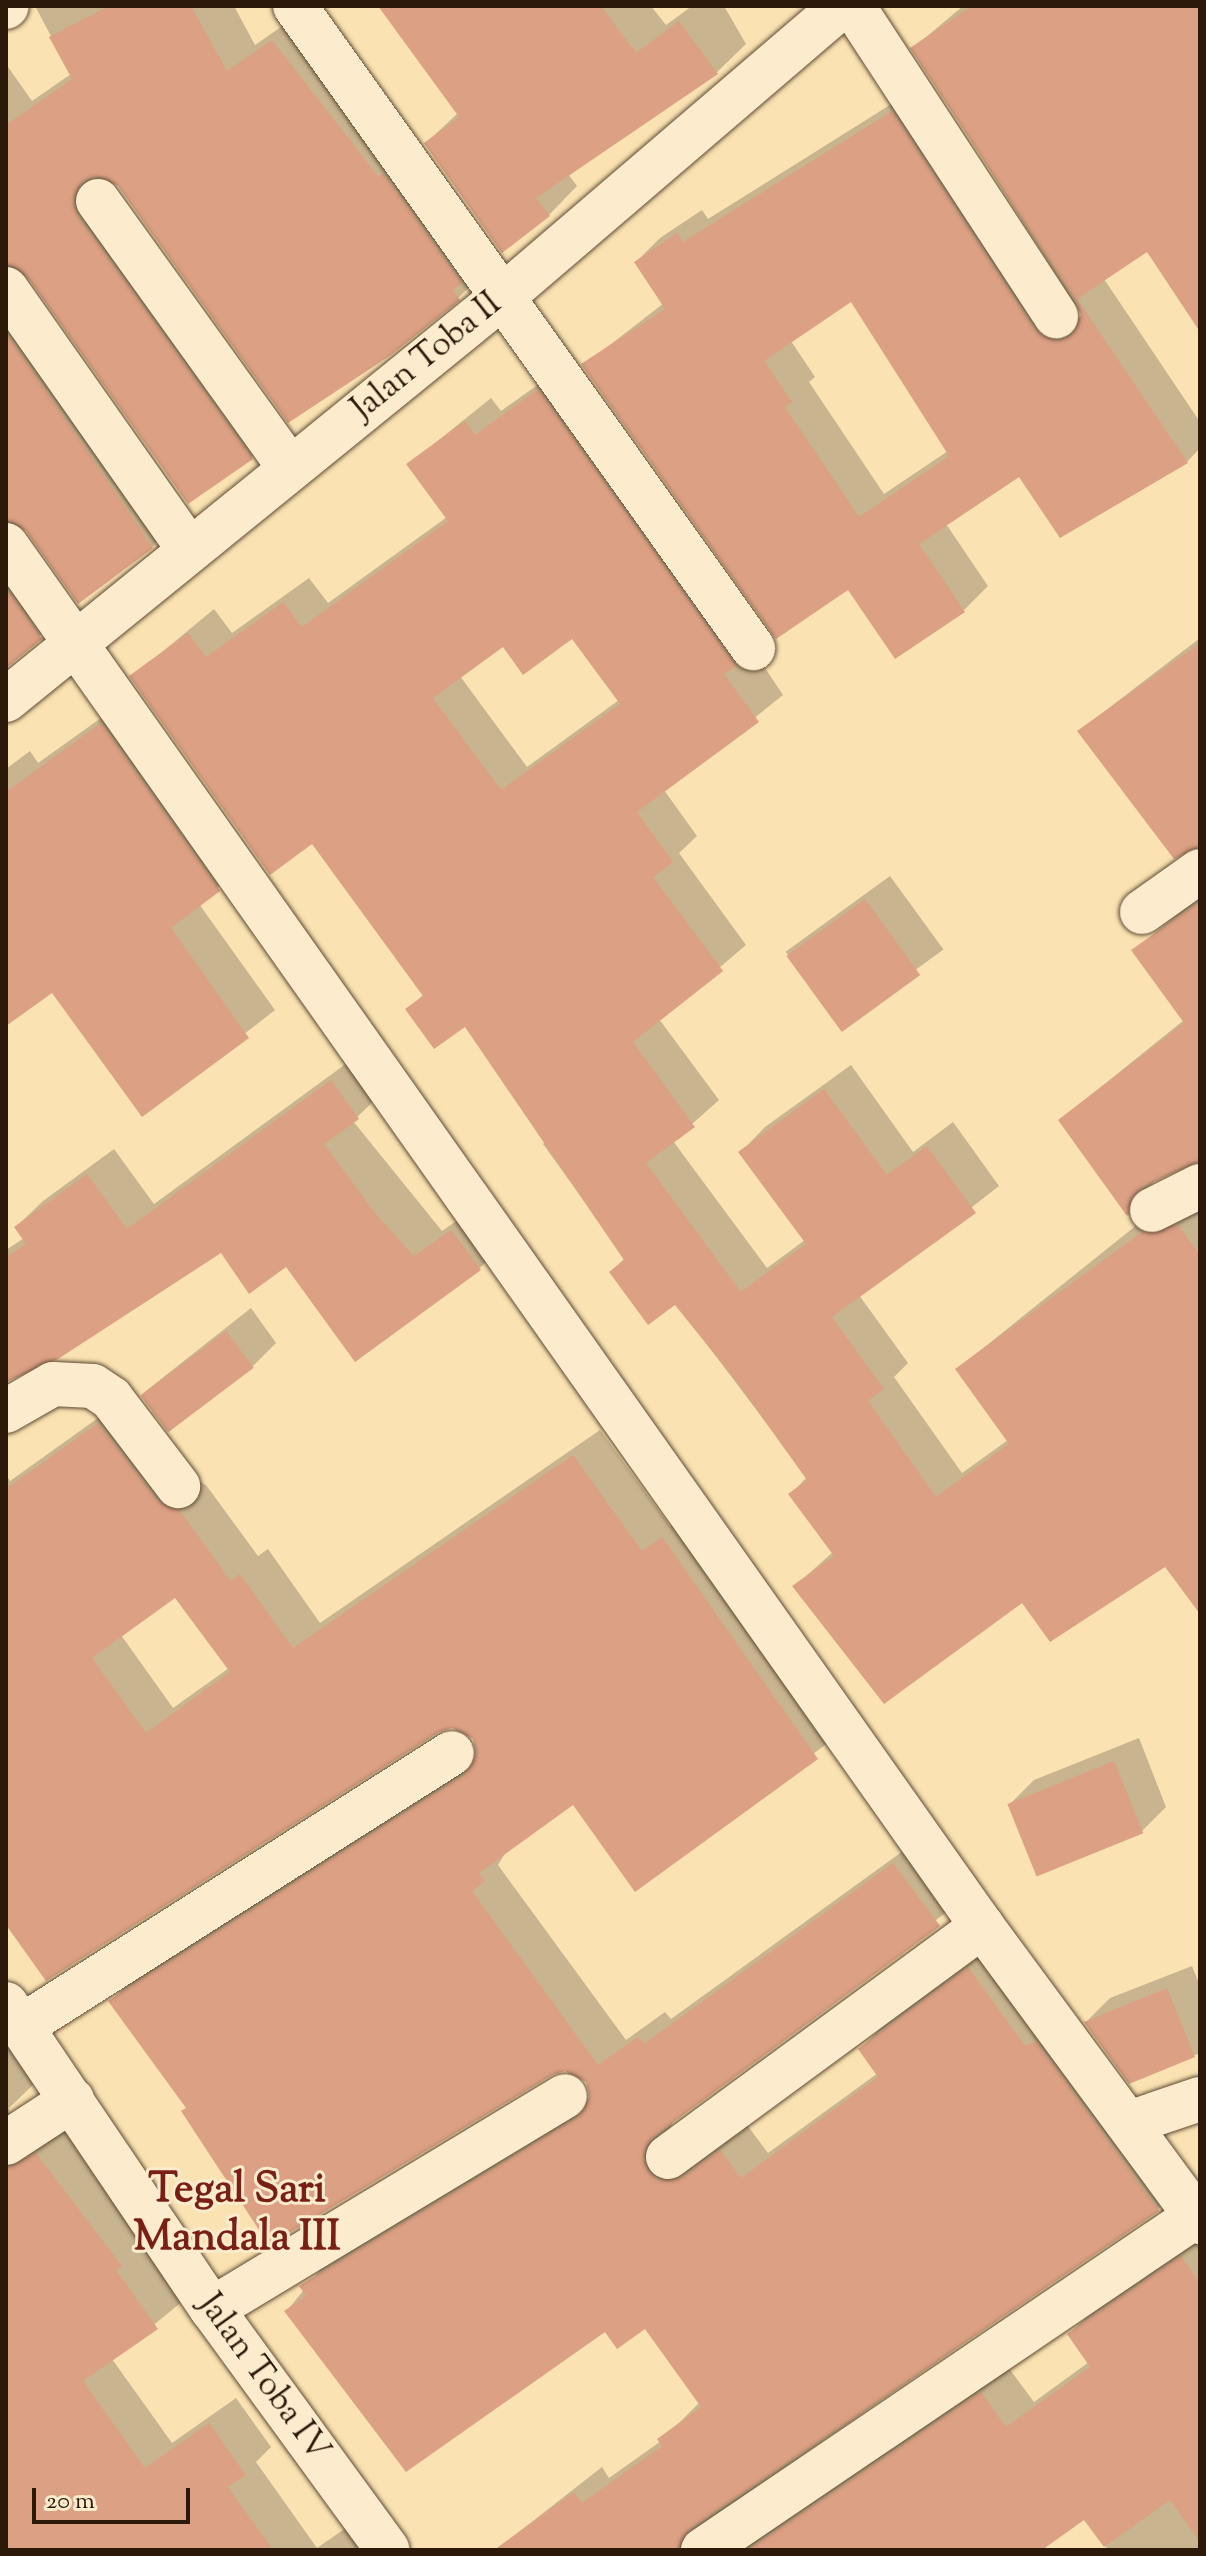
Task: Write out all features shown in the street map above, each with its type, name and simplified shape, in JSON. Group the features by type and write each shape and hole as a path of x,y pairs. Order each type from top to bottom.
{"street":[{"path":"295,6 500,299 753,648"},
{"name":"Jalan Toba II","path":"6,700 188,548 500,299 842,6"},
{"path":"853,6 1056,316"},
{"path":"98,201 289,467"},
{"path":"6,289 188,548"},
{"path":"6,545 982,1926 1198,2219 703,2550"},
{"path":"1142,912 1200,871"},
{"path":"1152,1210 1200,1186"},
{"path":"6,1411 53,1384 93,1386 111,1398 178,1486"},
{"path":"14,2015 452,1753"},
{"path":"668,2157 982,1926"},
{"name":"Jalan Toba IV","path":"14,2015 212,2309 388,2550"},
{"path":"212,2309 565,2096"},
{"path":"1129,2123 1200,2099"},
{"path":"6,2143 72,2100"}],"building":[{"path":"109,6 191,6 227,71 272,40 378,176 383,173 462,283 453,290 460,300 391,355 288,423 118,186 96,176 83,181 73,203 78,216 253,459 188,504 26,275 6,264 6,125 72,79 49,37"},
{"path":"378,6 601,6 636,53 679,21 718,74 536,198 550,216 502,253 424,143 459,117"},
{"path":"972,6 1200,6 1200,332 1147,252 1077,299 1188,463 1060,538 1019,477 919,544 965,612 895,659 848,590 776,639 581,364 665,309 634,262 677,233 683,242 892,111 1035,330 1057,341 1070,336 1081,315 1077,302 910,48","holes":["851,302 949,456 859,517 785,407 792,402 764,361"]},
{"path":"6,332 153,548 78,604 26,531 6,520"},
{"path":"538,389 736,666 724,674 759,722 637,812 673,862 653,877 723,971 633,1042 695,1127 646,1163 741,1292 806,1244 738,1152 824,1089 887,1175 927,1146 976,1213 832,1317 884,1389 868,1401 936,1497 1009,1444 955,1369 1142,1232 1178,1225 1200,1255 1200,1614 1165,1567 1050,1642 1022,1603 884,1704 792,1586 834,1556 788,1494 807,1480 736,1381 675,1305 648,1325 609,1272 624,1260 465,1027 434,1049 405,1009 423,996 312,844 270,875 129,676 188,633 206,657 283,602 302,627 448,521 406,464 465,421 475,435","holes":["572,639 620,704 501,790 433,698 503,647 523,675"]},
{"path":"6,588 42,639 6,668"},
{"path":"1200,643 1200,846 1174,859 1077,731"},
{"path":"101,723 220,891 171,928 249,1038 142,1117 52,993 6,1026 6,792"},
{"path":"865,899 920,975 842,1032 787,956"},
{"path":"1200,902 1200,1161 1140,1188 1127,1216 1058,1120 1184,1023 1131,950"},
{"path":"331,1080 359,1119 324,1144 375,1213 414,1256 451,1230 481,1270 355,1362 286,1267 249,1294 221,1253 58,1359 6,1382 6,1257 26,1244 14,1227 87,1174 127,1229"},
{"path":"226,1331 254,1368 168,1432 141,1395"},
{"path":"98,1423 158,1501 180,1511 231,1581 240,1574 293,1648 573,1455 642,1551 662,1537 818,1759 635,1892 573,1805 479,1873 485,1881 472,1891 598,2065 638,2037 644,2044 893,1863 940,1926 653,2137 643,2159 657,2180 682,2178 720,2150 741,2178 878,2077 858,2049 968,1967 1025,2046 1036,2041 1159,2211 689,2529 678,2550 494,2550 574,2492 582,2503 662,2446 657,2439 701,2407 645,2329 617,2349 605,2332 406,2472 284,2311 306,2296 299,2286 578,2117 590,2096 586,2082 565,2071 552,2075 269,2245 181,2111 186,2108 108,2001 465,1774 477,1753 473,1739 452,1728 439,1732 46,1981 6,1925 6,1489","holes":["175,1598 230,1672 146,1733 92,1658"]},
{"path":"1114,1761 1143,1833 1037,1876 1007,1804"},
{"path":"1167,1988 1195,2057 1129,2084 1084,2022"},
{"path":"36,2153 122,2266 116,2270 158,2329 83,2381 145,2468 209,2423 246,2475 228,2487 273,2550 6,2550 6,2168"},
{"path":"1181,2256 1200,2283 1200,2542 1170,2500 1104,2547 1084,2520 1042,2550 748,2550 981,2392 1006,2427 1090,2367 1067,2334"}],"district":[{"name":"Tegal Sari Mandala III","path":"237,2215"}]}
